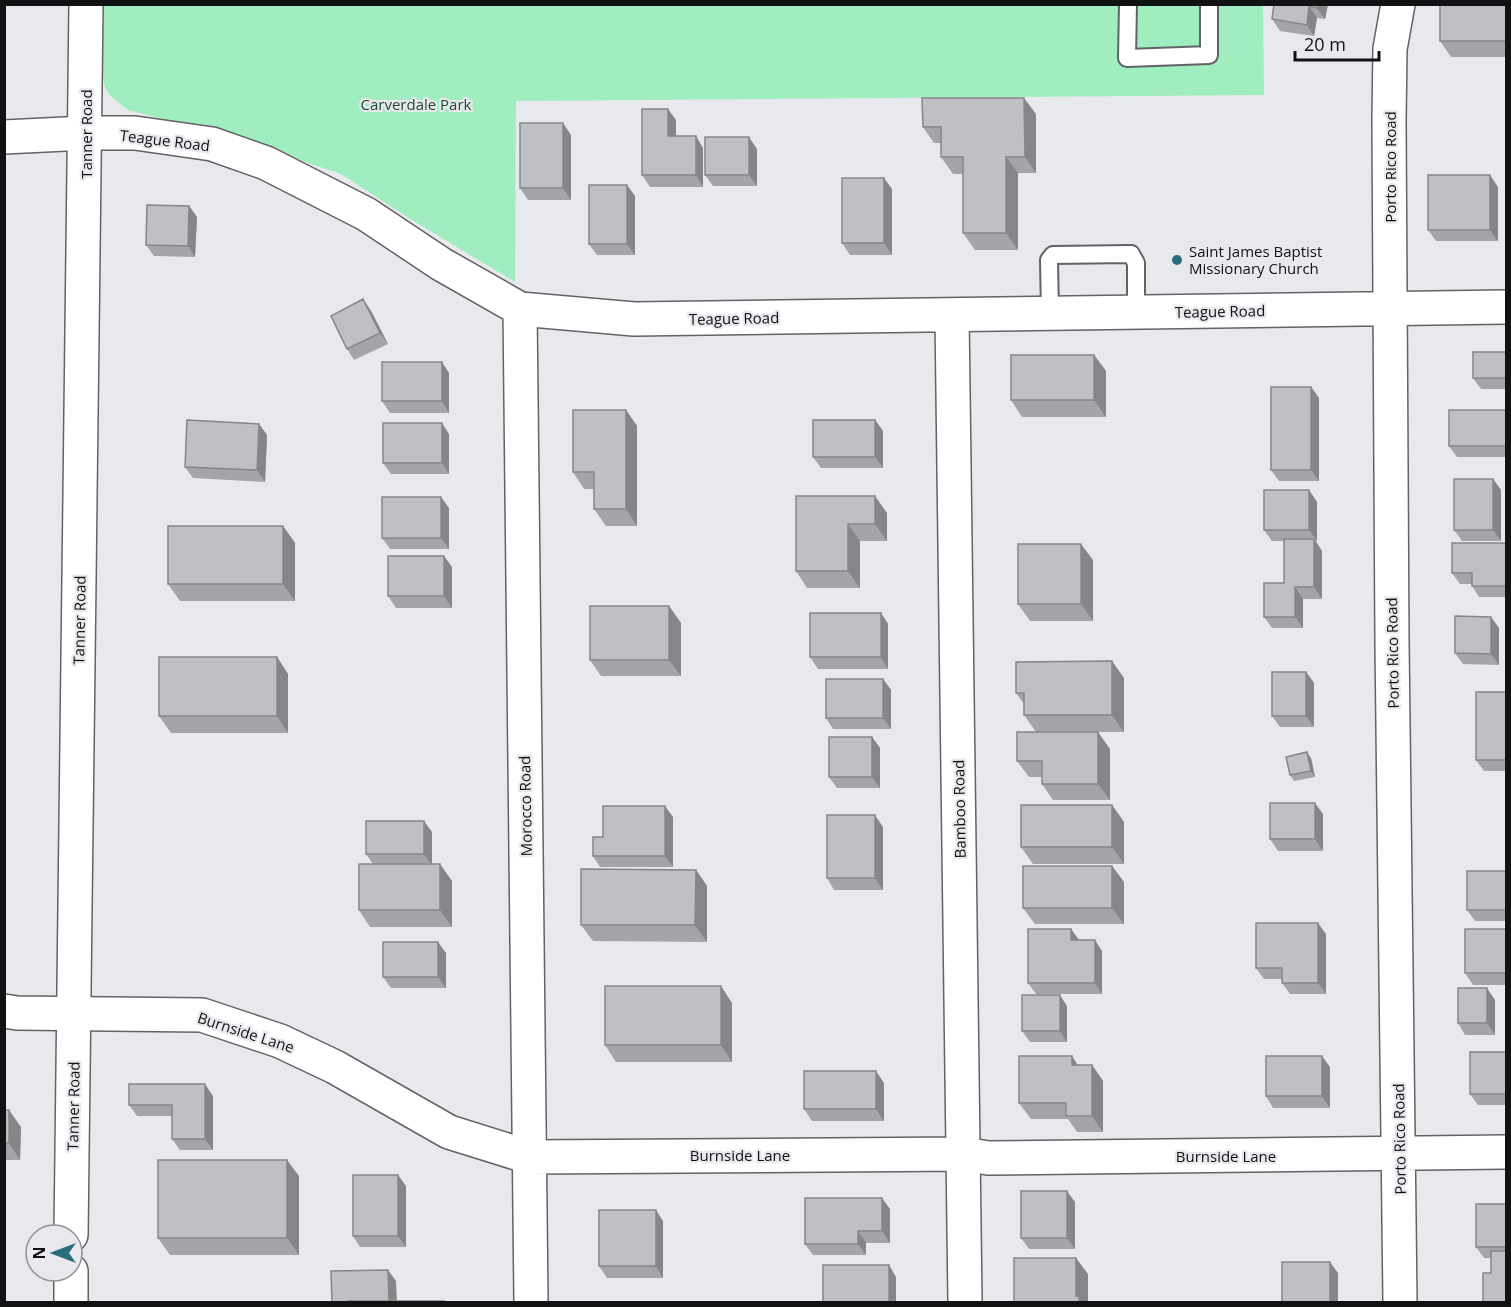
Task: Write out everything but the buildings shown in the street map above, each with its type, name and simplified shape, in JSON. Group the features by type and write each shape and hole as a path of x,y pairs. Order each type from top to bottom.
{"street":[{"name":"Tanner Road","path":"71,1223 86,4"},
{"name":"Porto Rico Road","path":"1398,4 1390,49 1392,631 1400,1302"},
{"name":"Teague Road","path":"4,137 86,133 135,134 212,144 266,163 366,214 441,264 520,309 634,319 1506,307"},
{"name":"Morocco Road","path":"520,309 531,1302"},
{"name":"Bamboo Road","path":"952,316 965,1302"},
{"name":"Burnside Lane","path":"4,1011 202,1015 280,1041 335,1067 450,1132 529,1157 964,1154 988,1158 1506,1152"},
{"path":"71,1283 71,1302"}],"lane":[{"path":"1128,4 1127,58 1209,55 1209,4"},
{"path":"1050,314 1049,260 1053,255 1131,254 1136,264 1136,313"}],"green space":[{"name":"Carverdale Park","path":"102,5 1263,5 1264,95 516,101 515,282 341,174 228,136 128,110 111,97 104,84"}],"place":[{"name":"Saint James Baptist Missionary Church","path":"1177,260"}]}
